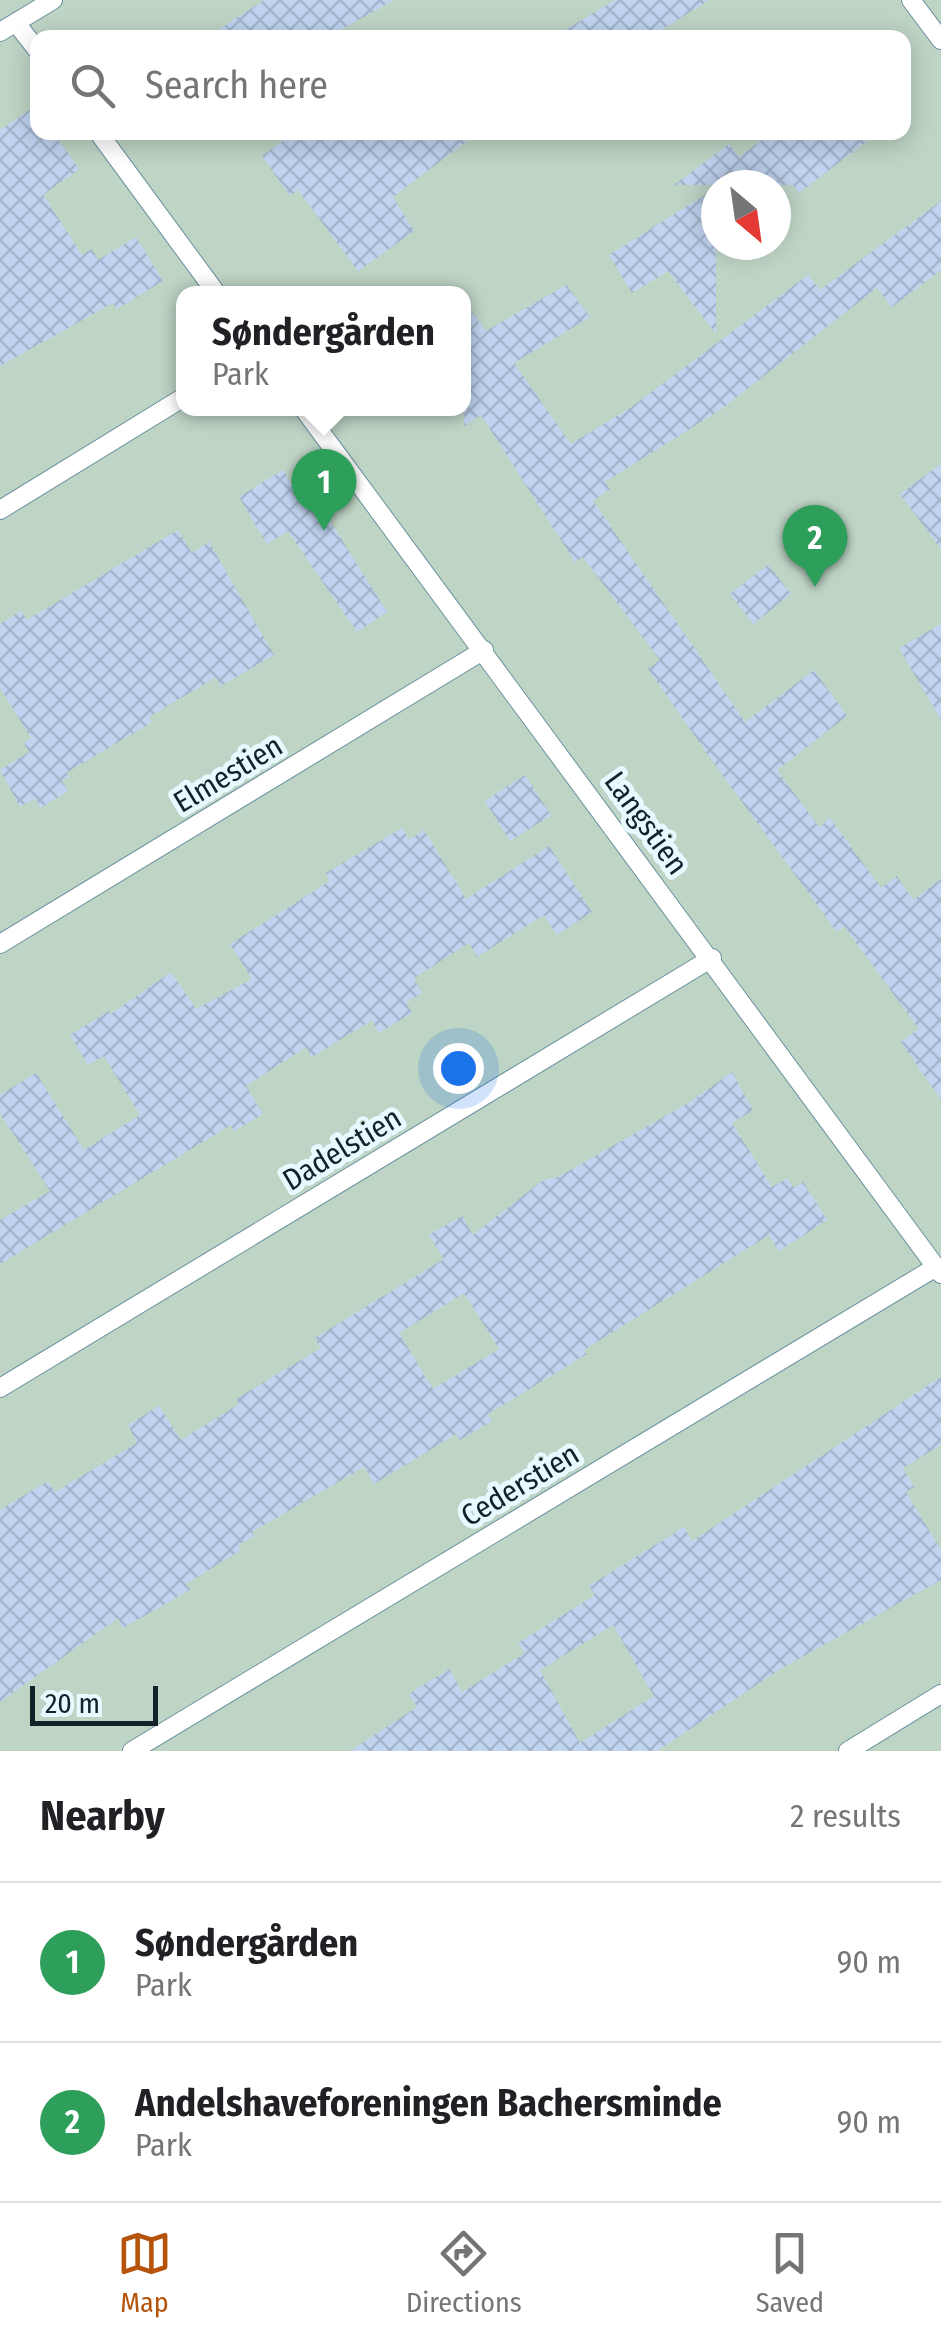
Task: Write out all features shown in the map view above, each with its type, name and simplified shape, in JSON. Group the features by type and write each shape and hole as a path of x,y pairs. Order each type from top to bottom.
{"lane":[{"path":"30,46 8,28 53,0"},
{"path":"911,0 941,40"},
{"path":"104,140 211,286"},
{"path":"0,510 176,402"},
{"name":"Langstien","path":"309,416 712,958 938,1271"},
{"name":"Elmestien","path":"0,944 484,650"},
{"name":"Dadelstien","path":"0,1388 712,958"},
{"name":"Cederstien","path":"132,1751 938,1271"},
{"path":"848,1751 941,1694"}],"green space":[{"path":"0,0 941,0 941,1751 0,1751"}],"building":[{"path":"264,0 394,0 340,30 218,30"},
{"path":"615,0 709,0 662,30 565,30"},
{"path":"30,110 30,140 59,140 79,169 43,195 82,255 92,249 98,260 136,237 163,281 117,309 113,303 0,366 0,130"},
{"path":"284,140 468,140 393,197 414,231 358,271 298,190 290,196 262,156"},
{"path":"762,140 869,140 799,193 791,185 791,170 701,170 701,185 674,185 729,144 739,157"},
{"path":"701,197 701,260 716,260 716,334 668,271 632,293 609,255"},
{"path":"941,201 941,270 892,307 877,288 720,410 605,482 610,489 593,501 745,722 814,670 847,716 777,770 819,827 830,818 881,888 897,876 913,900 941,879 941,1100 901,1042 919,1029 844,926 837,932 718,769 648,669 660,660 583,557 575,562 481,415 464,426 464,416 471,416 471,311 486,331 566,285 590,317 514,363 571,444 630,408 808,275 820,290"},
{"path":"941,464 941,549 900,494"},
{"path":"283,470 307,509 318,502 387,612 357,632 288,531 267,544 239,497"},
{"path":"178,530 192,553 209,542 274,655 221,686 216,677 149,717 152,722 66,773 69,777 62,781 68,791 40,808 35,798 20,807 0,770 29,752 24,743 31,738 0,688 0,624 21,611 27,620"},
{"path":"768,565 791,594 753,624 730,594"},
{"path":"941,624 941,720 899,648"},
{"path":"525,775 551,815 510,841 485,801"},
{"path":"402,828 409,840 424,830 466,899 549,846 592,912 557,935 544,915 477,957 469,943 414,978 422,993 406,1002 412,1013 379,1033 372,1020 312,1057 306,1047 246,1086 263,1114 234,1131 231,1125 0,1264 0,1220 50,1191 0,1113 0,1095 36,1073 84,1150 140,1115 104,1056 88,1065 70,1035 109,1011 111,1014 171,972 196,1009 252,979 230,944 330,881 326,873"},
{"path":"732,1072 753,1110 732,1123 772,1187 787,1178 794,1188 803,1182 827,1220 779,1251 769,1235 584,1350 587,1354 488,1414 492,1421 460,1440 456,1434 374,1484 364,1467 252,1532 254,1536 238,1545 241,1550 186,1584 190,1590 123,1628 118,1618 0,1702 0,1510 48,1481 55,1492 137,1443 128,1425 159,1406 181,1440 239,1404 236,1399 321,1348 315,1338 444,1259 429,1235 462,1216 473,1235 543,1180 558,1177 690,1102","holes":["464,1293 499,1349 433,1389 399,1333"]},
{"path":"941,1377 941,1445 903,1468 914,1487 906,1492 941,1550 941,1580 782,1668 657,1751 350,1751 417,1707 409,1694 449,1669 462,1692 525,1653 518,1643 595,1595 589,1586 684,1527 692,1541","holes":["613,1625 654,1696 580,1743 540,1670"]}],"place":[{"name":"Søndergården","path":"324,531"},
{"name":"Andelshaveforeningen Bachersminde","path":"815,587"}]}
